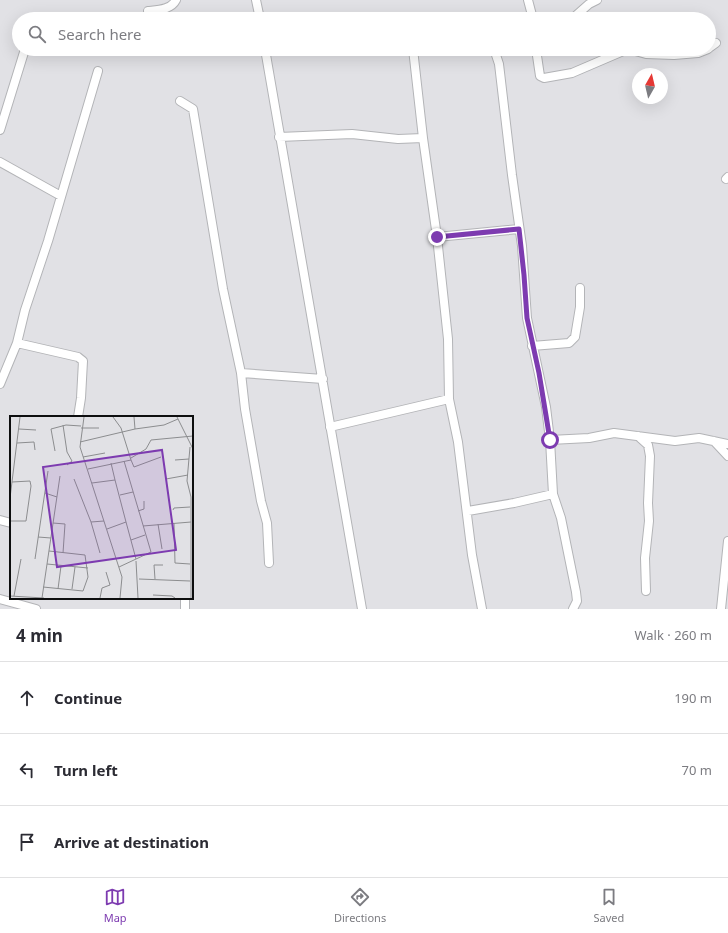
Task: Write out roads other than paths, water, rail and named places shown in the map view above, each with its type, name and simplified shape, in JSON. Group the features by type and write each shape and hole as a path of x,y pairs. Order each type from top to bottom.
{"street":[{"path":"148,12 166,8 174,4 176,0"},
{"path":"256,0 259,12"},
{"path":"528,0 531,12"},
{"path":"580,12 589,4 597,0"},
{"path":"0,130 23,56"},
{"path":"266,56 362,609"},
{"path":"414,56 423,138 437,237 448,339 449,399 458,442 468,511 472,555 482,609"},
{"path":"496,56 499,64 523,260 527,318 539,373 550,440 553,494 560,518 576,592 576,601 573,609"},
{"path":"537,56 540,76 544,78 572,73 612,56"},
{"path":"0,384 17,343 25,310 98,71"},
{"path":"180,100 193,109 223,289 241,373 245,408 267,523 269,563"},
{"path":"279,137 352,134 398,139 423,138"},
{"path":"0,162 61,196"},
{"path":"437,237 519,229"},
{"path":"532,346 569,343 572,341 575,337 580,307 580,288"},
{"path":"17,343 81,359 83,363 82,390 78,416"},
{"path":"241,373 323,379"},
{"path":"330,428 449,399"},
{"path":"550,440 589,438 614,433 675,441 699,438 728,444"},
{"path":"638,436 648,445 650,456 648,503 649,521 645,558 646,591"},
{"path":"714,441 728,456"},
{"path":"468,511 553,494"},
{"path":"0,520 10,523"},
{"path":"721,609 728,541"},
{"path":"0,599 27,608 36,609"}]}
